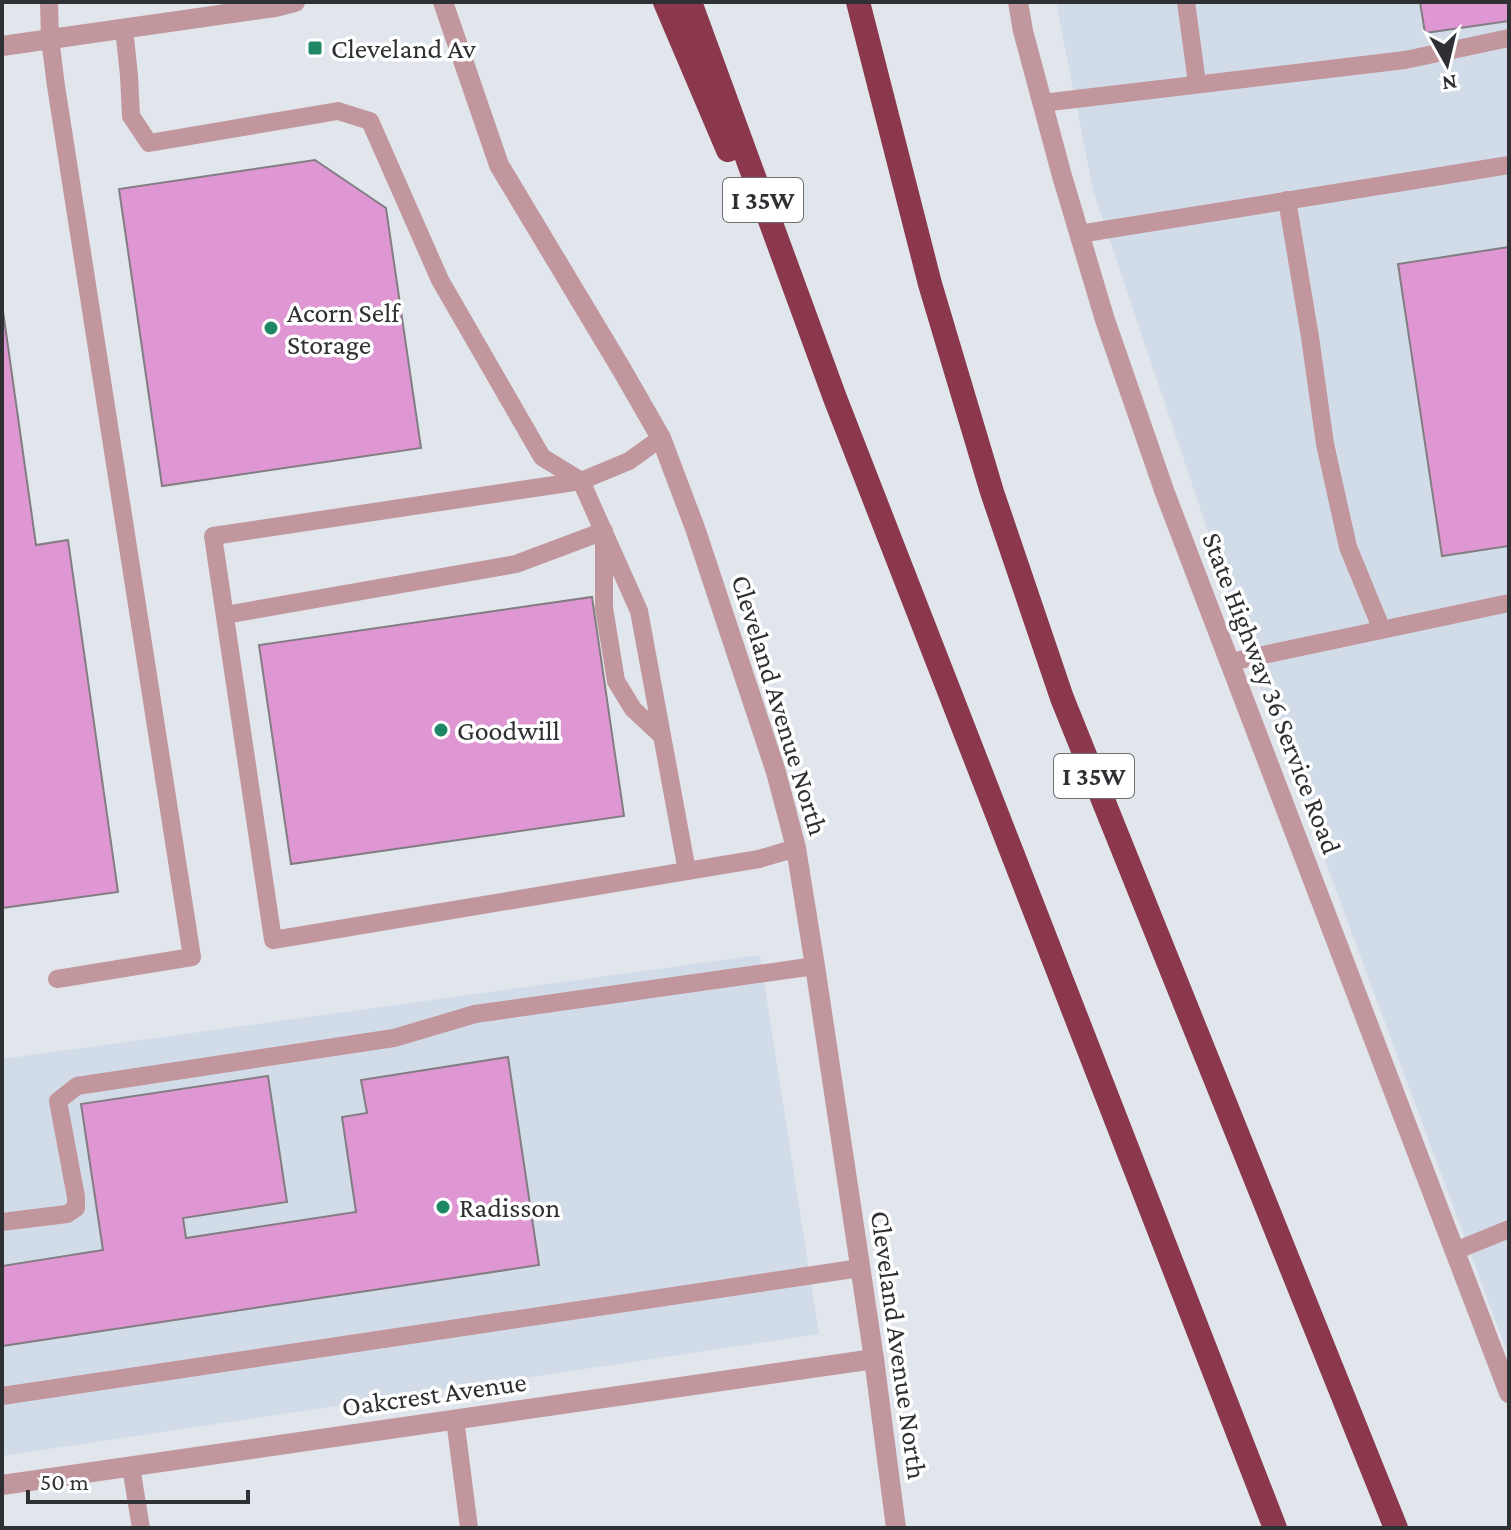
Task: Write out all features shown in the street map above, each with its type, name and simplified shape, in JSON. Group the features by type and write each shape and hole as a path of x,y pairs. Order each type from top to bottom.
{"highway":[{"path":"665,2 835,398"},
{"name":"I 35W","path":"690,2 835,398 1275,1528"},
{"name":"I 35W","path":"858,2 930,284 992,492 1062,698 1396,1528"}],"street":[{"path":"2,46 295,2"},
{"name":"Cleveland Avenue North","path":"443,2 499,165 661,438 695,528 776,772 796,848 815,966 896,1528"},
{"name":"State Highway 36 Service Road","path":"1018,2 1042,103 1079,234 1105,320 1165,493 1509,1393"},
{"name":"Oakcrest Avenue","path":"2,1485 874,1359"}],"lane":[{"path":"49,2 50,39 192,957 57,979"},
{"path":"1186,2 1197,83"},
{"path":"124,29 131,116 149,143 338,111 370,121 440,280 542,457 581,481 639,611 687,871"},
{"path":"1042,103 1405,60 1509,38"},
{"path":"1079,234 1509,165"},
{"path":"1287,200 1325,444 1348,547 1382,630"},
{"path":"661,438 629,461 581,481 213,536 273,940 759,859 796,848"},
{"path":"225,615 516,564 604,531"},
{"path":"604,531 604,608 616,681 633,709 662,736"},
{"path":"1230,662 1509,603"},
{"path":"2,1222 67,1214 76,1208 58,1101 77,1086 394,1038 475,1014 815,966"},
{"path":"1455,1251 1509,1229"},
{"path":"2,1396 860,1268"},
{"path":"455,1419 469,1528"},
{"path":"131,1467 141,1528"}],"shaded area":[{"path":"1056,2 1509,2 1509,1357 1258,680 1093,190"},
{"path":"760,955 819,1334 2,1456 2,1059"}],"building":[{"path":"1420,2 1509,2 1509,21 1425,33"},
{"name":"Acorn Self Storage","path":"315,160 386,208 421,448 162,486 119,189"},
{"path":"1509,247 1509,546 1442,556 1398,264"},
{"path":"2,304 36,545 68,540 118,892 2,908"},
{"name":"Goodwill","path":"592,597 624,816 291,864 259,645"},
{"name":"Radisson","path":"508,1057 539,1265 2,1346 2,1266 103,1250 81,1104 268,1076 287,1202 183,1218 186,1238 356,1212 342,1117 367,1113 361,1080"}],"place":[{"name":"Cleveland Av","path":"315,48"},
{"name":"Acorn Self Storage","path":"271,328"},
{"name":"Goodwill","path":"441,730"},
{"name":"Radisson","path":"443,1207"}]}
